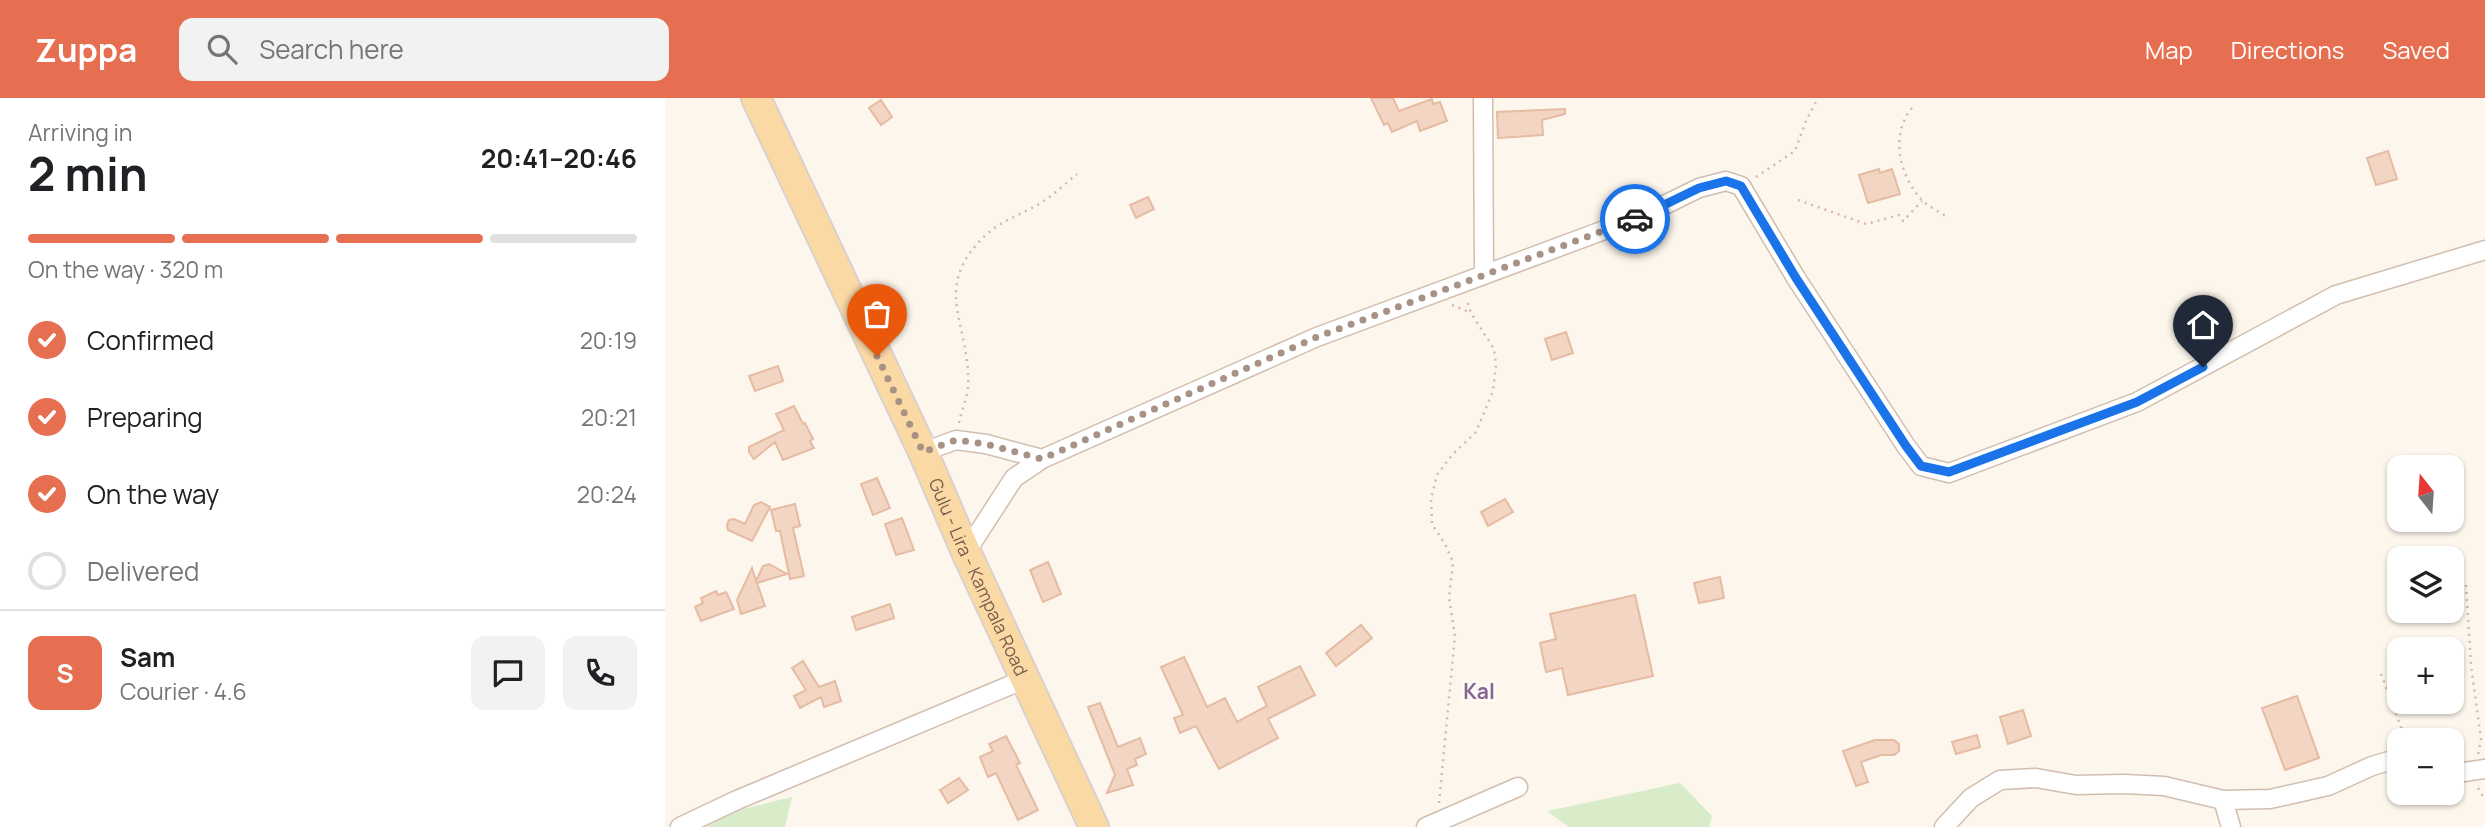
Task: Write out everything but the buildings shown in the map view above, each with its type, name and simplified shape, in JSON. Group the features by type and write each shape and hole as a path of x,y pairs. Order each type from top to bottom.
{"main road":[{"name":"Gulu - Lira - Kampala Road","path":"756,98 923,452 966,552 1094,827"}],"street":[{"path":"1483,98 1484,275"},
{"path":"966,552 1014,478 1042,459 1290,348 1366,317 1642,216 1699,188 1726,181 1741,186 1796,278 1921,466 1949,472 2137,402 2336,295 2485,250"},
{"path":"923,452 956,440 986,444 1042,459"},
{"path":"680,827 737,800 1025,679"},
{"path":"1944,827 1971,798 2000,780 2036,778 2076,785 2164,786 2223,800 2270,799 2327,786 2387,762"},
{"path":"1431,824 1518,787"},
{"path":"2223,800 2231,827"}],"path":[{"path":"1741,186 1795,151 1818,98"},
{"path":"1912,108 1902,119 1899,148 1905,176 1922,201 1949,218"},
{"path":"956,440 968,388 967,360 955,300 957,278 966,257 989,232 1042,202 1077,174"},
{"path":"1798,200 1866,224 1899,215 1903,221 1922,201"},
{"path":"1431,824 1455,636 1449,598 1453,562 1432,524 1431,499 1437,475 1452,455 1476,432 1493,390 1496,365 1493,349 1471,313 1462,284"},
{"path":"2466,585 2471,665 2481,739 2479,770"},
{"path":"2381,674 2401,728"}],"green space":[{"path":"1680,783 1712,816 1709,827 1569,827 1547,811"},
{"path":"792,797 785,827 706,827 735,811"}],"way so far":[{"path":"877,356 923,452 956,440 986,444 1042,459 1290,348 1366,317 1635,219"}],"district":[{"name":"Kal","path":"1479,691"}],"route":[{"path":"1635,219 1699,188 1726,181 1741,186 1796,278 1921,466 1949,472 2137,402 2203,367"}]}
